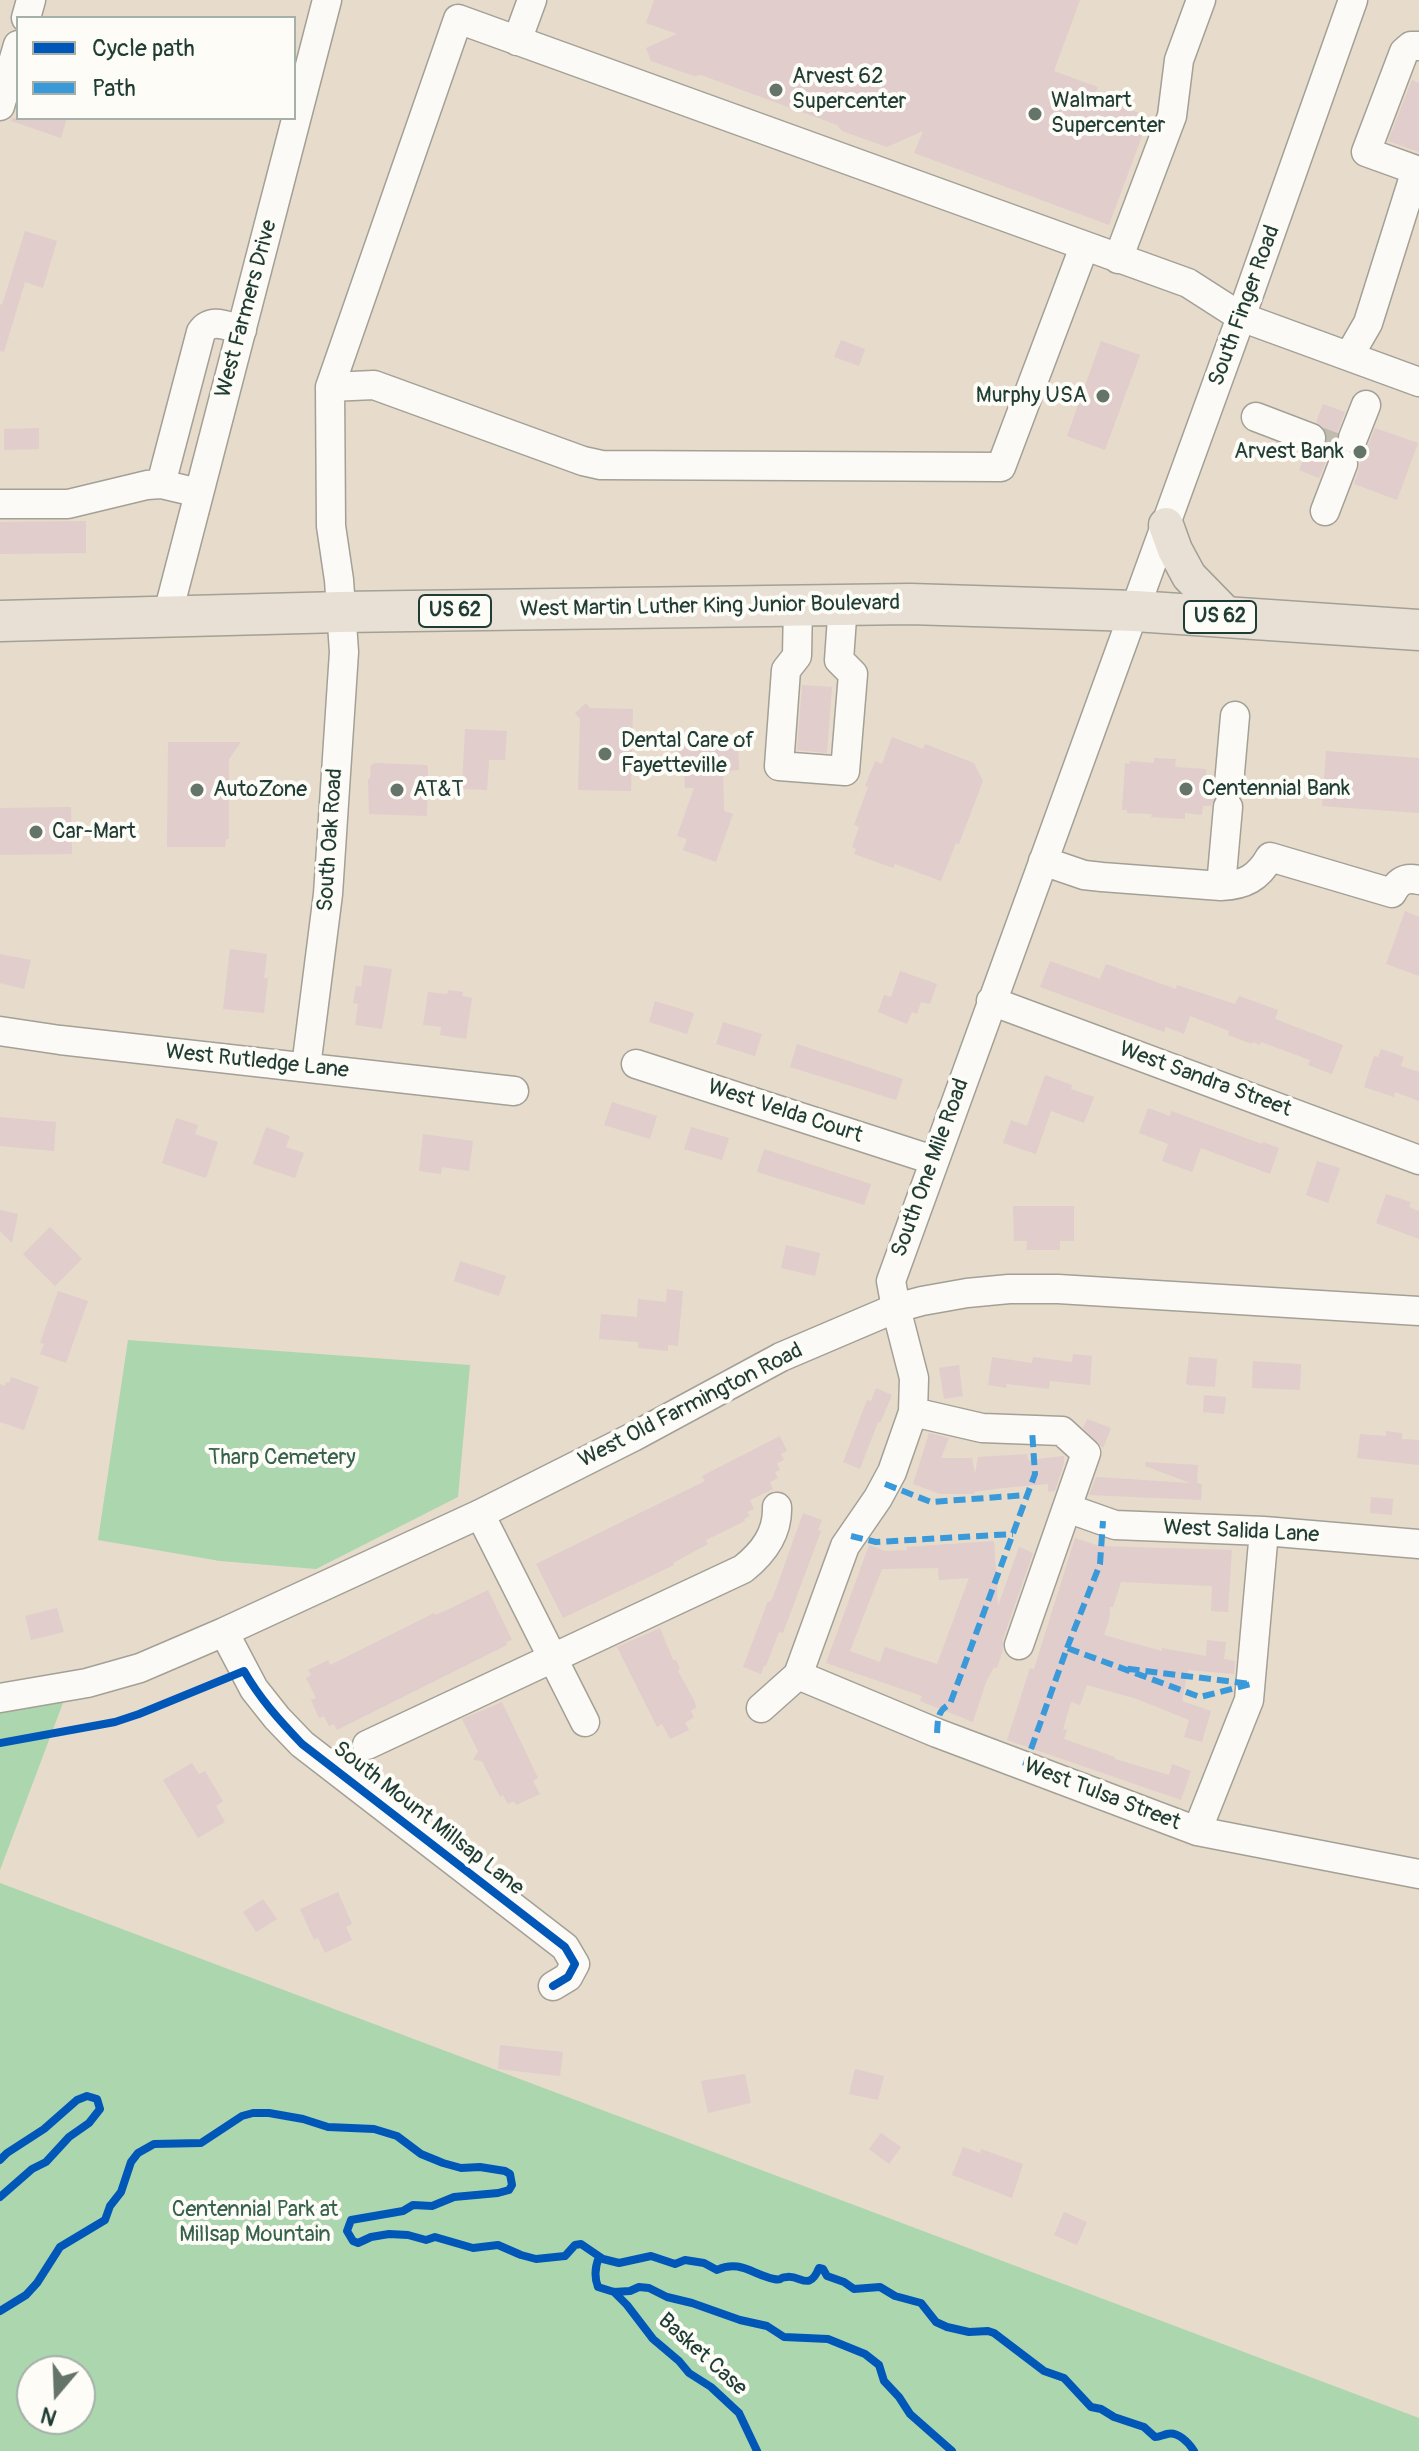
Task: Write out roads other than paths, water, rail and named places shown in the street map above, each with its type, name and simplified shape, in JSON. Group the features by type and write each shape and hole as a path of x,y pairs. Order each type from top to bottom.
{"highway":[{"name":"West Martin Luther King Junior Boulevard","path":"0,621 843,604 1135,611 1419,630"}],"main road":[{"path":"1166,525 1189,576 1229,617"}],"street":[{"name":"West Farmers Drive","path":"167,617 327,0"},
{"path":"532,0 517,41 1188,283 1241,317 1419,382"},
{"path":"1118,259 1172,116 1179,60 1201,0"},
{"name":"South Finger Road","path":"1135,611 1353,0"},
{"name":"South Oak Road","path":"306,1067 330,872 344,652 331,526 330,387 458,19 517,41"},
{"path":"1349,356 1368,323 1417,171 1366,152 1404,52 1411,46 1419,46"},
{"path":"0,106 16,52"},
{"path":"330,387 374,385 601,465 1001,467 1084,247"},
{"path":"161,484 201,332 206,325 213,323 242,330"},
{"path":"1325,511 1366,405"},
{"path":"1256,417 1311,438"},
{"path":"0,504 68,504 161,484 199,493"},
{"path":"798,604 797,656 786,670 779,766 845,771 853,674 839,660 843,604"},
{"name":"South One Mile Road","path":"761,1708 798,1675 845,1546 892,1472 913,1412 914,1378 891,1281 1135,611"},
{"path":"1221,886 1235,716"},
{"path":"1043,861 1084,875 1221,886 1252,880 1263,870 1270,857 1392,893 1408,878 1419,880"},
{"name":"West Sandra Street","path":"991,1001 1419,1160"},
{"name":"West Rutledge Lane","path":"0,1031 514,1091"},
{"name":"West Velda Court","path":"636,1064 933,1160"},
{"name":"West Old Farmington Road","path":"0,1698 30,1695 140,1668 224,1632 480,1514 633,1437 781,1357 896,1308 967,1293 1058,1289 1419,1311"},
{"path":"913,1412 982,1428 1062,1431 1086,1453 1019,1645"},
{"path":"367,1745 743,1569 761,1555 768,1544 778,1516 777,1507"},
{"name":"West Salida Lane","path":"1067,1508 1115,1525 1264,1531 1419,1544"},
{"path":"480,1514 585,1722"},
{"path":"1197,1831 1249,1700 1264,1531"},
{"name":"South Mount Millsap Lane","path":"224,1632 254,1689 302,1744 565,1947 575,1964 568,1977 553,1986"},
{"name":"West Tulsa Street","path":"798,1675 937,1733 1197,1831 1419,1874"}],"tunnel":[{"path":"1311,438 1348,452"}],"place":[{"name":"Arvest 62 Supercenter","path":"776,90"},
{"name":"Walmart Supercenter","path":"1035,114"},
{"name":"Murphy USA","path":"1103,396"},
{"name":"Arvest Bank","path":"1360,452"},
{"name":"Dental Care of Fayetteville","path":"605,754"},
{"name":"Centennial Bank","path":"1186,789"},
{"name":"AutoZone","path":"197,790"},
{"name":"AT&T","path":"397,790"},
{"name":"Car-Mart","path":"36,832"}],"park label":[{"name":"Tharp Cemetery","path":"282,1458"},
{"name":"Centennial Park at Millsap Mountain","path":"255,2222"}]}
